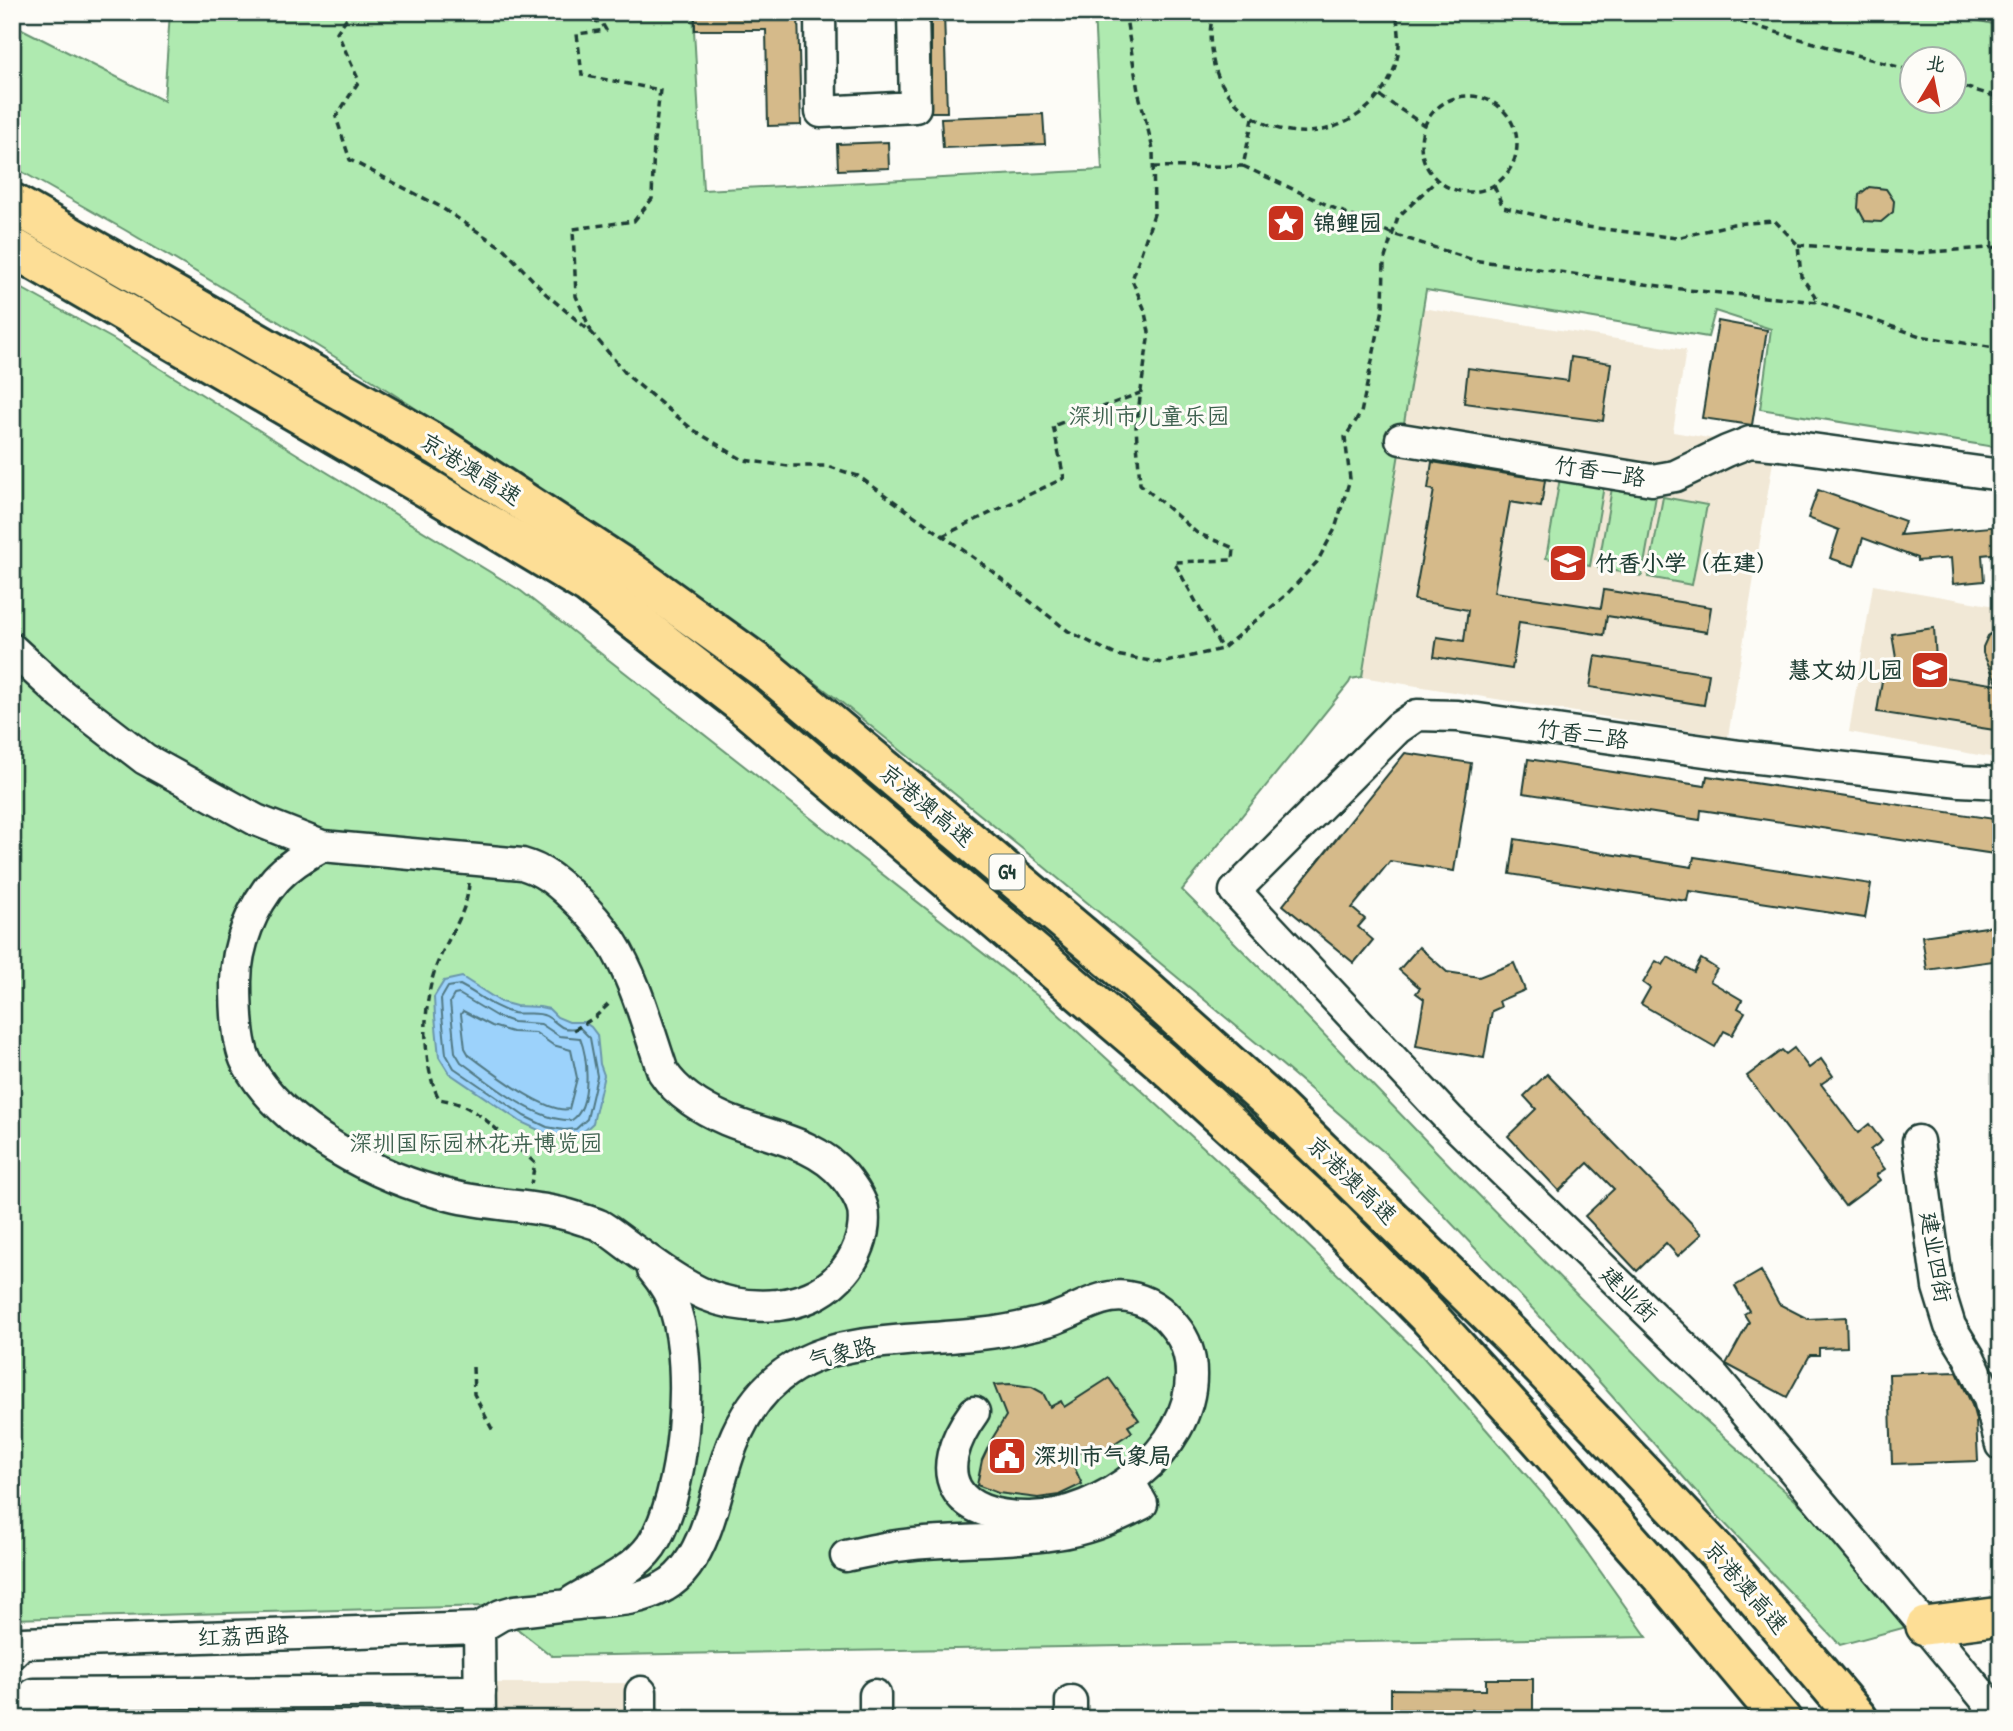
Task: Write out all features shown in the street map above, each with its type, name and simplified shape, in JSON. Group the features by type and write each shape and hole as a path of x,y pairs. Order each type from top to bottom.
{"highway":[{"name":"京港澳高速","path":"12,203 440,447 632,573 768,671 1137,982 1298,1128 1512,1337 1618,1447 1718,1553 1858,1719"},
{"name":"京港澳高速","path":"12,247 589,585 741,703 1161,1061 1314,1201 1429,1316 1658,1574 1774,1712"}],"main road":[{"path":"1926,1626 2001,1616"}],"street":[{"path":"820,12 821,111 915,107 913,12"},
{"name":"竹香一路","path":"1401,439 1652,480 1675,476 1727,450 1750,442 2001,475"},
{"path":"12,649 62,695 145,759 256,820 322,846 522,864 539,869 562,886 590,913 611,941 628,971 663,1072 669,1082 703,1108 729,1121 796,1142 820,1155 838,1169 854,1187 863,1207 864,1231 842,1274 824,1291 798,1303 768,1306 716,1299 696,1292 676,1280 599,1225 565,1214 451,1196 415,1185 340,1151 300,1125 268,1095 245,1060 236,1011 236,971 244,936 257,906 276,880 298,860 322,846"},
{"name":"竹香二路","path":"1236,891 1398,728 1417,715 1457,716 1740,756 1961,781 2001,783"},
{"path":"256,820 277,840 282,853 276,880"},
{"name":"建业街","path":"1236,891 1449,1119 1712,1374 2001,1718"},
{"name":"建业四街","path":"1918,1141 1938,1287 1950,1326 1969,1357 1989,1399 2001,1446"},
{"path":"565,1605 617,1576 650,1547 661,1528 672,1493 684,1418 682,1344 676,1310 667,1289 634,1250"},
{"name":"气象路","path":"479,1628 501,1615 515,1611 631,1599 652,1593 669,1584 681,1574 701,1542 732,1444 742,1423 771,1384 785,1371 807,1358 830,1350 900,1339 999,1332 1050,1319 1100,1299 1114,1296 1140,1300 1166,1315 1179,1331 1191,1364 1191,1382 1188,1401 1169,1443 1129,1481"},
{"path":"682,1344 685,1326 689,1317 697,1310 710,1305 743,1304"},
{"path":"846,1556 903,1545 990,1541 1055,1534 1090,1527 1142,1504 1129,1481 1075,1510 1043,1517 986,1513 975,1508 968,1504 957,1488 951,1474 950,1462 961,1431 974,1412"},
{"path":"34,1719 34,1694 217,1706 480,1705 479,1628"},
{"name":"红荔西路","path":"12,1653 22,1643 479,1628"}],"path":[{"path":"356,12 346,19 337,32 359,81 336,117 350,160 439,206 504,249 546,294 592,333 628,376 692,429 743,460 788,466 827,466 858,476 979,562 1068,631 1116,654 1162,663 1222,649 1286,595 1317,562 1335,528 1350,479 1345,437 1360,413 1383,309 1384,261 1398,218 1437,180"},
{"path":"571,12 602,23 606,30 577,34 582,75 660,90 654,141 652,199 634,221 573,229 576,296 592,333"},
{"path":"1125,12 1139,91 1153,149 1154,214 1132,280 1144,308 1149,332 1136,427 1140,484 1197,533 1234,548 1233,560 1174,562 1222,649"},
{"path":"1214,12 1210,48 1217,75 1232,100 1253,118 1279,130 1307,133 1335,128 1360,115 1380,96 1394,71 1399,44 1395,12"},
{"path":"1706,12 1898,67"},
{"path":"1968,88 2001,98"},
{"path":"1380,96 1424,125"},
{"path":"1473,96 1492,102 1508,115 1516,133 1516,153 1508,172 1494,186 1475,192 1454,190 1437,180 1424,164 1420,145 1424,125 1436,108 1453,98 1473,96"},
{"path":"1243,166 1253,118"},
{"path":"1153,167 1243,166 1393,234 1473,260 1688,290 1819,302 1920,336 2001,349"},
{"path":"1494,186 1503,206 1579,226 1676,237 1733,224 1775,221 1798,245 1801,276 1819,302"},
{"path":"1798,245 1916,253 2001,247"},
{"path":"942,536 1064,478 1053,426 1140,393"},
{"path":"470,860 468,897 459,924 438,962 428,990 426,1054 432,1085 439,1099 458,1102 483,1116 535,1163 526,1208"},
{"path":"574,1030 596,1017"},
{"path":"473,1367 474,1394 494,1433"}],"shaded area":[{"path":"1943,12 2001,12 2001,26"},
{"name":"竹香小学（在建）","path":"1422,308 1686,350 1673,432 1775,449 1728,737 1362,677"},
{"name":"慧文幼儿园","path":"1873,585 2001,607 2001,759 1849,732"},
{"path":"496,1683 633,1683 633,1719 496,1719"}],"green space":[{"name":"深圳市儿童乐园","path":"170,12 693,12 703,190 1102,170 1094,12 1943,12 2001,26 2001,448 1760,409 1771,329 1715,311 1708,337 1426,290 1362,677 1351,679 1182,890 1663,1382 1844,1544 1914,1625 1840,1645 1716,1514 1565,1343 1385,1153 1025,851 841,702 616,538 364,375 245,301 12,166 12,24 164,101"},
{"name":"深圳国际园林花卉博览园","path":"12,283 113,339 521,591 1044,1001 1260,1199 1422,1356 1556,1509 1647,1637 552,1656 488,1606 12,1619"},
{"path":"1560,478 1604,486 1590,566 1546,558"},
{"path":"1612,488 1656,496 1642,576 1598,568"},
{"path":"1663,497 1707,505 1692,585 1648,577"}],"water":[{"path":"462,977 501,1002 549,1009 557,1017 569,1022 584,1022 597,1035 604,1075 593,1123 580,1135 564,1137 545,1133 521,1122 449,1073 439,1057 434,997 444,981"}],"building":[{"path":"695,12 798,13 801,125 768,126 766,30 695,30"},
{"path":"931,12 944,12 947,112 931,112"},
{"path":"1043,114 1045,144 943,148 941,118"},
{"path":"888,142 889,168 838,170 837,144"},
{"path":"1869,187 1886,189 1894,201 1893,212 1881,222 1865,221 1858,208 1859,195"},
{"path":"1718,321 1767,330 1752,425 1702,418"},
{"path":"1571,357 1611,363 1603,421 1464,403 1468,368 1568,381"},
{"path":"1432,462 1545,480 1541,507 1510,502 1494,592 1601,608 1604,590 1711,607 1707,632 1607,616 1604,635 1519,622 1512,669 1434,657 1437,637 1464,641 1468,610 1414,600 1434,490 1428,489"},
{"path":"1818,490 1905,521 1900,535 2001,526 2001,553 1982,555 1984,581 1953,584 1951,558 1917,561 1917,558 1863,538 1854,566 1830,558 1839,530 1808,518"},
{"path":"2001,627 2001,731 1877,712 1884,668 1898,670 1892,634 1934,628 1937,676 1998,685 1983,653 1983,647 1988,636"},
{"path":"1595,656 1709,674 1704,705 1590,687"},
{"path":"1405,753 1471,763 1454,871 1390,861 1352,908 1365,919 1358,927 1373,940 1354,963 1283,905"},
{"path":"1528,759 1705,786 1707,776 2001,820 2001,855 1701,810 1700,820 1523,793"},
{"path":"1515,839 1692,867 1694,857 1871,884 1865,918 1689,891 1687,901 1510,874"},
{"path":"2001,925 2001,960 1927,970 1922,936"},
{"path":"1419,947 1447,972 1479,977 1514,963 1525,990 1499,1001 1501,1007 1492,1011 1484,1058 1416,1046 1424,999 1416,993 1420,988 1399,970"},
{"path":"1668,957 1694,972 1701,959 1717,969 1710,981 1742,1000 1738,1008 1745,1012 1732,1035 1724,1031 1715,1047 1641,1004 1650,988 1643,983 1656,961 1663,965"},
{"path":"1794,1048 1809,1068 1821,1059 1833,1076 1821,1084 1858,1133 1869,1124 1882,1141 1870,1150 1885,1169 1876,1175 1880,1180 1845,1206 1747,1076 1782,1050 1786,1054"},
{"path":"1547,1074 1702,1234 1678,1256 1666,1243 1637,1271 1585,1216 1614,1189 1588,1163 1559,1191 1508,1136 1536,1109 1524,1096"},
{"path":"1761,1271 1779,1304 1808,1319 1846,1317 1847,1347 1819,1348 1819,1355 1810,1355 1787,1397 1726,1364 1749,1322 1744,1314 1749,1311 1735,1286"},
{"path":"1957,1372 1976,1420 1978,1461 1892,1464 1889,1374"},
{"name":"深圳市气象局","path":"1109,1378 1139,1420 1128,1426 1132,1432 1101,1452 1095,1444 1070,1458 1082,1484 1059,1495 1038,1498 998,1493 977,1485 982,1460 1006,1416 994,1385 1032,1387 1043,1393 1050,1407 1061,1401 1064,1407"},
{"path":"1486,1679 1533,1679 1533,1719 1391,1719 1391,1689 1486,1690"}],"place":[{"name":"锦鲤园","path":"1286,223"},
{"name":"竹香小学（在建）","path":"1568,563"},
{"name":"慧文幼儿园","path":"1930,670"},
{"name":"深圳市气象局","path":"1007,1456"}]}
